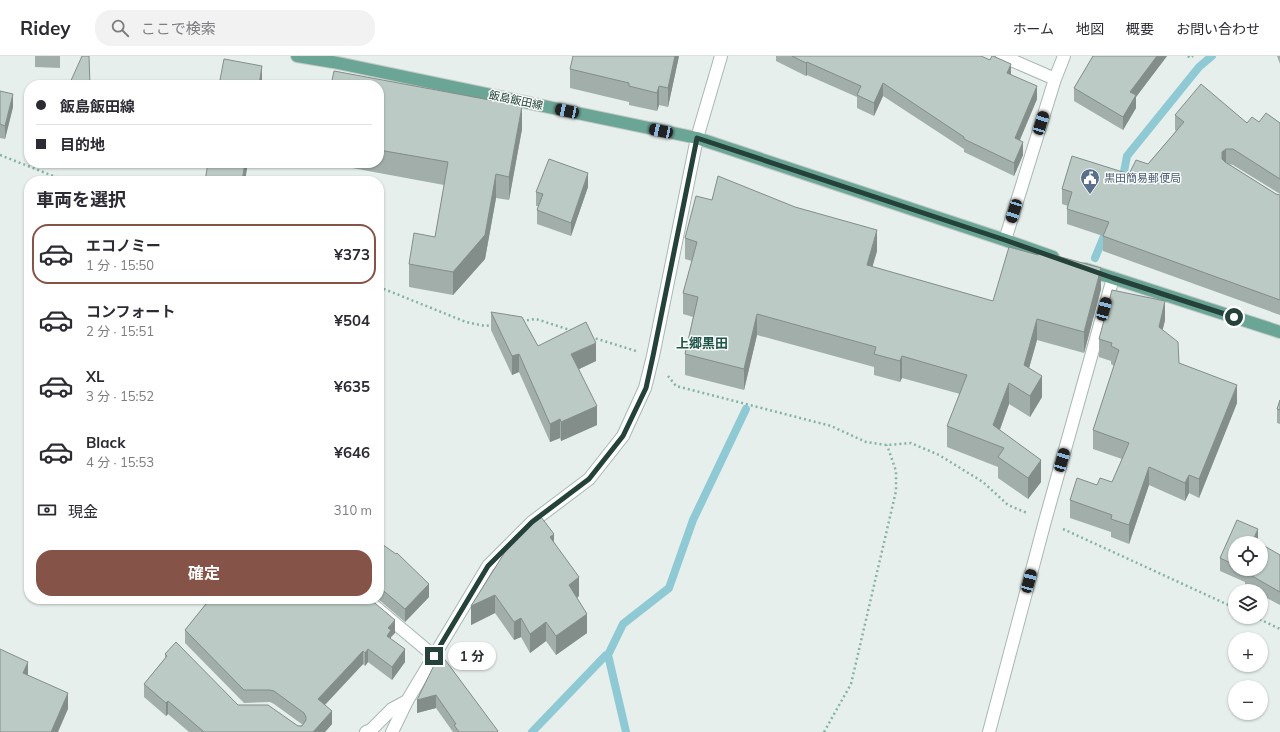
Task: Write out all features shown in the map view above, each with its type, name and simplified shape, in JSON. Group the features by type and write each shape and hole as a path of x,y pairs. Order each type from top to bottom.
{"main road":[{"name":"飯島飯田線","path":"296,56 334,59 697,138 1062,260"},
{"path":"1077,266 1280,332"}],"street":[{"path":"392,732 407,701 488,566 532,522 589,479 623,436 646,388 697,138 721,56"},
{"path":"1002,56 1055,79"},
{"path":"1005,240 1055,79 1064,56"},
{"path":"989,732 1045,521 1113,278"},
{"path":"372,604 434,656"},
{"path":"366,732 371,730 392,709 407,701"}],"path":[{"path":"1188,56 1190,58 1193,56"},
{"path":"0,155 24,164"},
{"path":"33,168 53,176"},
{"path":"384,289 466,322 485,326 499,324"},
{"path":"522,321 536,319 580,333"},
{"path":"587,335 653,356 676,386 831,426 866,442 887,445 911,443 939,455 983,482 1008,505 1228,605"},
{"path":"824,732 851,684 896,491 896,471 887,445"},
{"path":"1268,623 1280,629"}],"building":[{"path":"82,56 89,56 90,80 71,80"},
{"path":"573,56 675,56 668,88 659,86 657,93 629,86 629,83 570,69"},
{"path":"792,56 981,56 990,60 993,56 1011,64 1007,73 1037,86 1015,138 1023,142 1014,163 964,139 964,137 883,83 874,103 857,95 861,86"},
{"path":"1093,56 1157,56 1130,92 1136,95 1123,117 1074,88"},
{"path":"224,59 262,66 260,80 220,80"},
{"path":"334,71 382,80 332,80"},
{"path":"384,80 522,106 509,177 496,174 485,235 453,272 409,264 414,233 435,237 448,162 384,151"},
{"path":"1201,84 1247,123 1252,117 1259,122 1266,113 1280,123 1280,179 1233,149 1226,149 1222,152 1222,159 1276,194 1280,195 1280,300 1103,236 1109,222 1067,209 1072,192 1062,189 1072,156 1129,174 1136,160 1148,164 1184,122 1175,115"},
{"path":"0,91 13,94 5,126 0,124"},
{"path":"549,159 588,173 571,223 537,210 543,194 536,192"},
{"path":"207,168 244,168 243,176 206,176"},
{"path":"718,176 795,207 877,230 867,265 993,301 1009,247 1038,255 1039,251 1101,268 1084,332 1037,319 1024,365 1042,376 1030,396 1009,383 993,425 1041,460 1028,478 998,457 1004,448 947,426 967,375 902,356 900,361 874,354 876,347 757,314 744,369 685,354 698,297 683,293 697,242 685,238 696,196 712,200"},
{"path":"1112,290 1165,301 1159,327 1178,342 1179,363 1237,385 1199,479 1189,475 1185,483 1149,467 1129,525 1111,519 1112,515 1070,500 1077,478 1097,485 1100,478 1112,482 1129,443 1093,430 1119,350 1111,346 1112,343 1099,339"},
{"path":"491,312 522,317 538,346 586,322 596,343 571,354 597,406 561,422 560,419 550,424 519,354 512,356"},
{"path":"1280,400 1280,410 1277,409"},
{"path":"541,517 554,534 550,537 579,577 569,585 587,614 556,636 546,622 530,634 521,618 514,622 495,595 471,606 515,536"},
{"path":"1237,520 1258,529 1255,536 1230,536"},
{"path":"1228,540 1228,562 1220,558"},
{"path":"384,546 396,554 397,553 429,584 405,609 384,591"},
{"path":"1268,548 1280,555 1280,592 1252,576 1268,576"},
{"path":"206,604 376,604 395,620 388,628 391,630 387,636 405,649 392,667 368,649 365,653 363,651 318,699 332,711 313,732 204,732 168,701 166,703 144,684 167,656 165,654 176,642 238,705 268,705 298,726 302,726 306,720 306,717 304,713 274,691 244,690 185,630"},
{"path":"0,649 28,662 23,673 68,693 51,732 0,732"},
{"path":"440,653 498,731 497,732 459,732 454,725 456,724 436,695 417,700"}],"waterway":[{"path":"1122,182 1127,156 1199,67 1212,56"},
{"path":"1095,258 1107,229"},
{"path":"626,732 608,655 623,624 669,588 693,520 746,409"},
{"path":"532,732 606,655 608,655"}],"place":[{"name":"黒田簡易郵便局","path":"1090,195"}],"district":[{"name":"上郷黒田","path":"702,343"}],"route":[{"path":"434,656 488,566 532,522 589,479 623,436 646,388 690,165 697,138 1005,240 1113,278 1234,317"}]}
